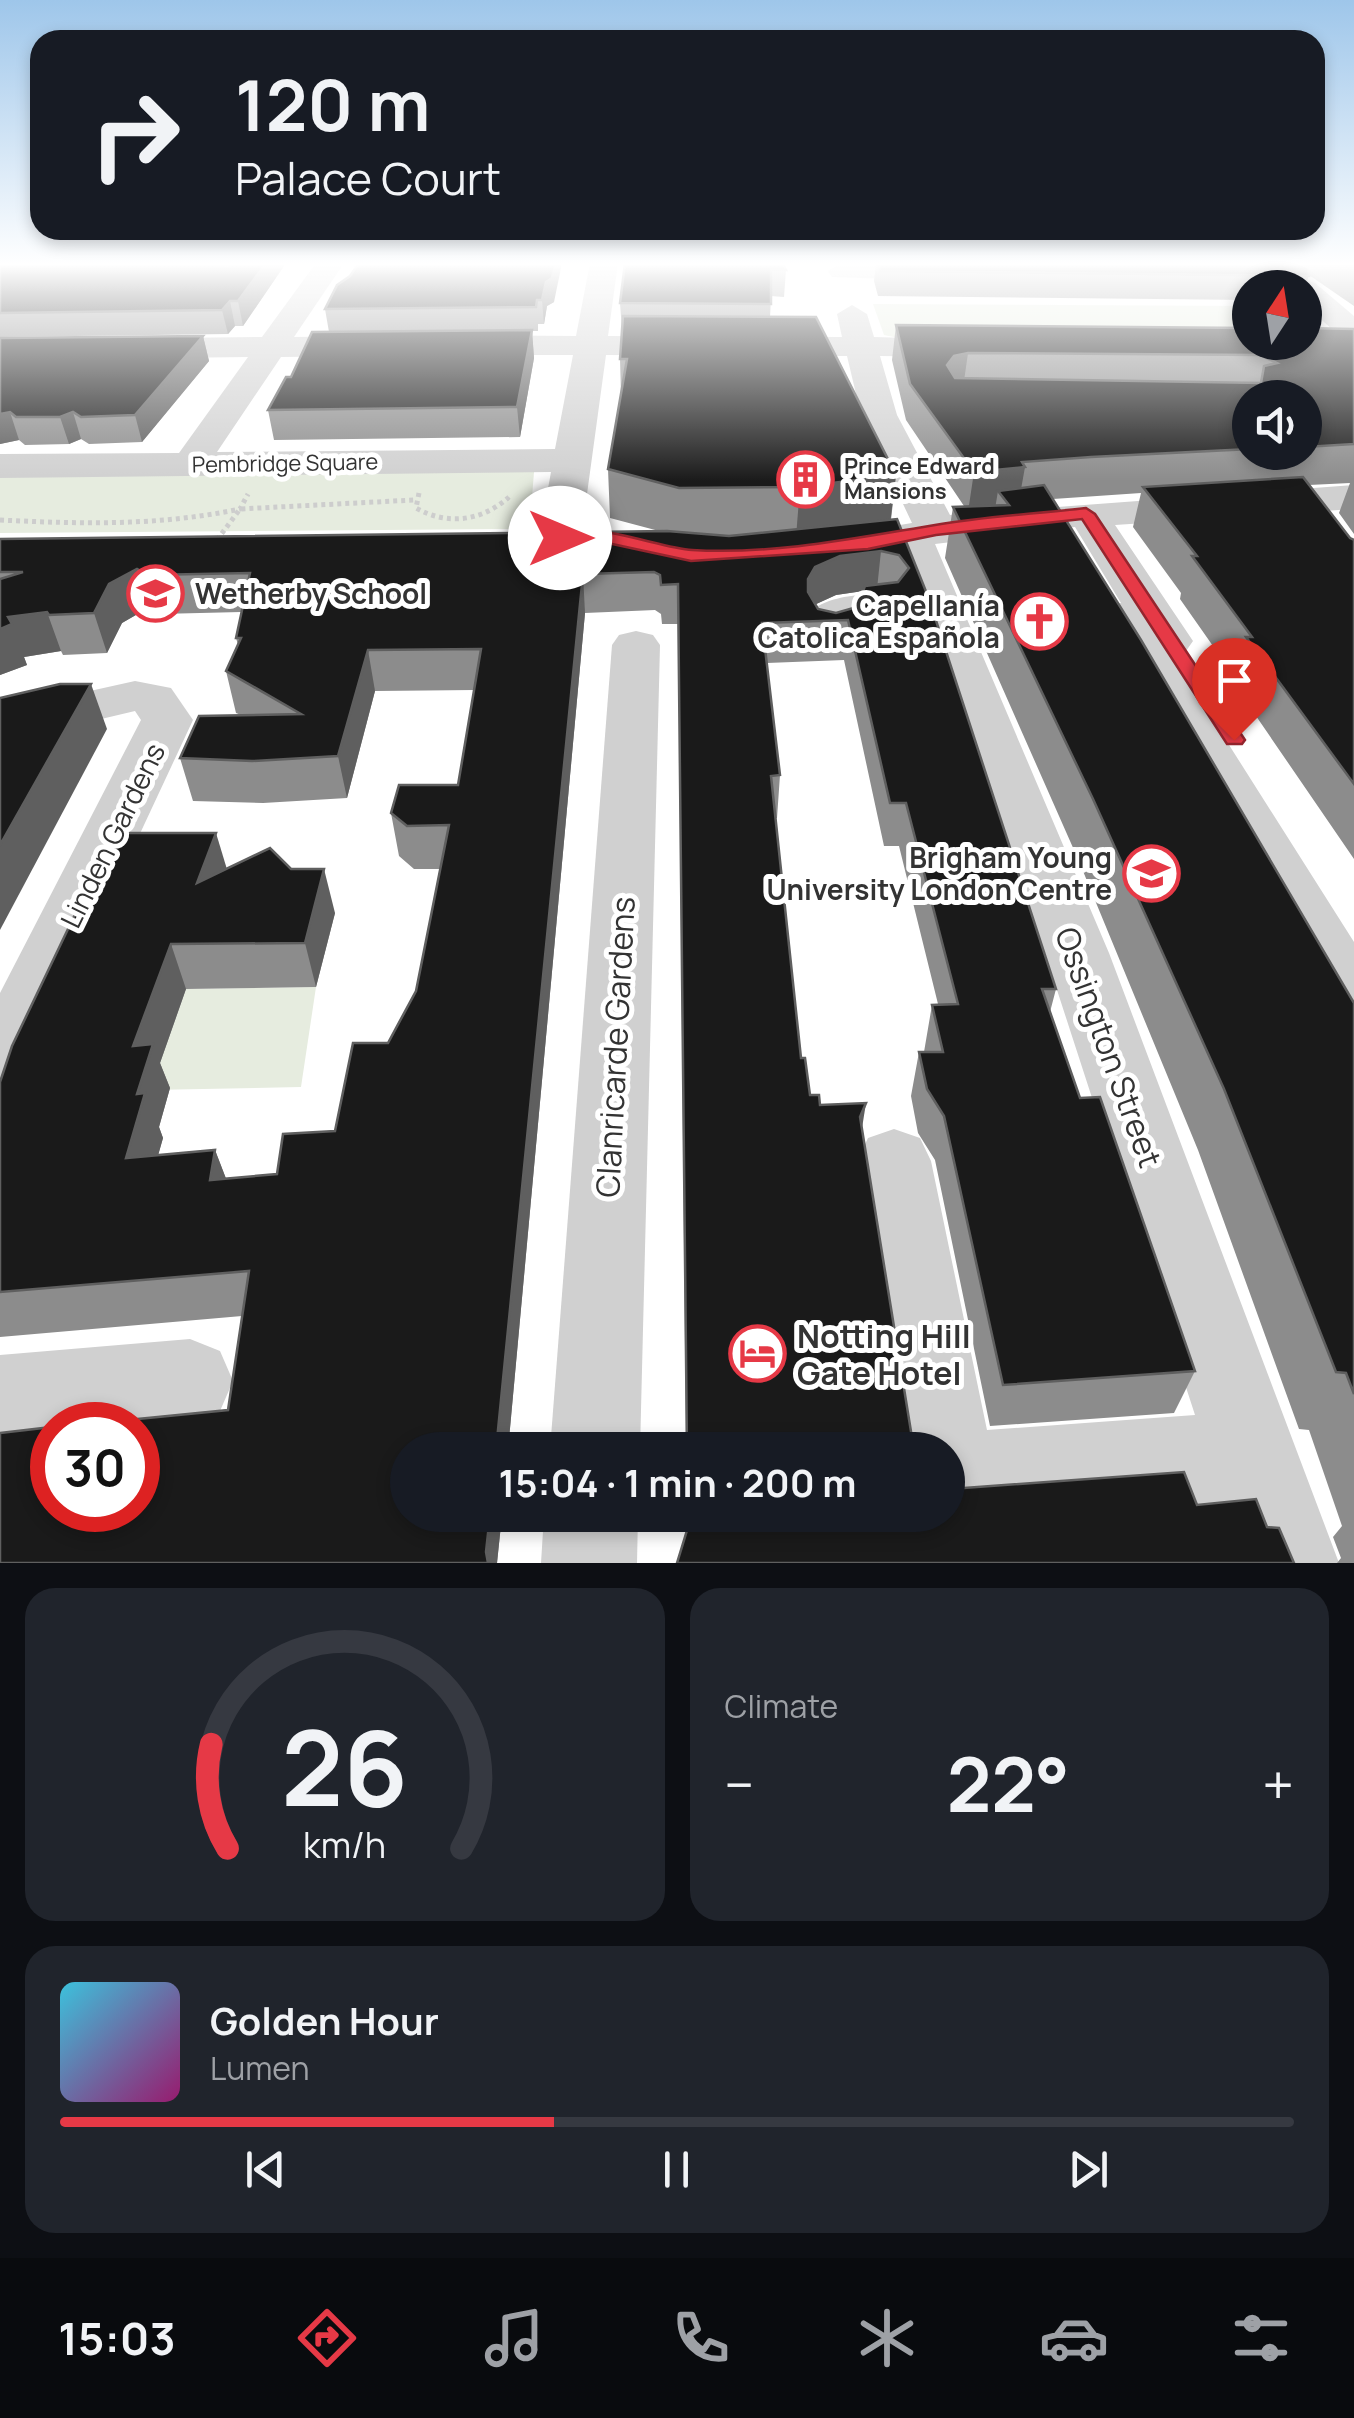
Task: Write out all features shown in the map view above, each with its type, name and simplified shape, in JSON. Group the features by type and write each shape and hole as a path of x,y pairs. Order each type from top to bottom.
{"street":[{"path":"190,464 276,336"},
{"path":"594,336 570,460 534,525 603,537"},
{"name":"Ossington Street","path":"858,336 892,404 915,577 1077,953 1291,1563"},
{"path":"0,350 593,344 1009,348"},
{"name":"Pembridge Square","path":"0,466 570,460"},
{"path":"832,634 834,616 841,610 915,577 1088,538 1304,500 1354,498"},
{"path":"1304,500 1336,542"},
{"path":"1088,538 1218,740 1352,973"},
{"path":"791,551 915,577"},
{"name":"Clanricarde Gardens","path":"596,1432 636,645"},
{"name":"Linden Gardens","path":"0,727 135,696 153,699 167,720 0,1060"},
{"path":"894,1161 943,1432"},
{"path":"0,1398 190,1381"},
{"path":"965,1477 1253,1456"},
{"path":"589,1563 591,1532"}],"path":[{"path":"215,543 254,483"},
{"path":"0,520 96,525 195,521 240,509 414,500 430,484"},
{"path":"506,488 508,497 534,525"},
{"path":"414,500 426,514 464,520 497,510 508,497"}],"shaded area":[{"path":"889,336 1232,336 1232,341 894,337"},
{"path":"534,472 530,523 517,529 0,533 0,474"},
{"path":"316,987 301,1087 150,1090 186,989"}],"building":[{"path":"203,336 135,415 0,414 0,338"},
{"path":"310,336 531,336 517,407 268,410 286,377 291,377"},
{"path":"622,336 826,336 896,475 800,487 679,488 608,469 627,359 620,359"},
{"path":"899,336 1232,336 1232,355 954,356 947,365 955,378 1232,383 1232,450 1022,462 1025,467 974,472 910,384"},
{"path":"1322,336 1354,336 1354,444 1322,446 1322,380 1262,380 1264,366 1277,363 1271,360 1322,360"},
{"path":"1303,477 1354,540 1354,784 1246,637 1252,637 1192,556 1197,556 1143,487"},
{"path":"1044,485 1141,640 1354,1003 1354,1394 1346,1373 1336,1372 1224,1089 1093,799 953,507 1009,505 998,491"},
{"path":"897,519 929,599 1056,989 1042,989 1080,1098 1100,1097 1195,1371 1003,1385 944,1116 927,1089 919,1052 943,1052 932,1005 958,1004 906,803 890,803 848,620 762,623 780,775 771,776 801,1058 805,1058 810,1095 819,1095 820,1105 866,1103 860,1117 911,1432 687,1432 678,584 661,585 660,575 654,572 583,574 498,1432 390,1432 390,1532 488,1532 488,1563 0,1563 0,1433 30,1430 30,1532 160,1532 160,1417 228,1410 249,1271 0,1292 0,1082 12,1046 114,833 216,833 197,883 270,848 291,869 324,869 305,943 171,944 133,1046 153,1044 137,1094 145,1093 126,1158 215,1150 210,1180 277,1174 283,1134 335,1131 353,1043 388,1043 416,991 449,825 407,826 391,813 399,785 458,785 481,649 368,650 338,756 252,761 180,758 199,716 301,714 226,671 241,638 236,638 250,573 148,575 137,569 109,584 94,613 47,612 8,617 12,624 0,629 0,579 23,572 0,572 0,539 667,531 729,536","holes":["881,551 899,555 909,568 898,582 865,586 857,607 836,613 818,609 808,592 808,579 815,567 840,556"]},
{"path":"60,684 91,684 0,845 0,698"},
{"path":"1184,1472 1197,1505 1256,1499 1267,1527 1279,1528 1294,1563 677,1563 686,1532 965,1532 965,1488"}],"place":[{"name":"Prince Edward Mansions","path":"805,479"},
{"name":"Wetherby School","path":"156,593"},
{"name":"Capellanía Catolica Española","path":"1039,621"},
{"name":"Brigham Young University London Centre","path":"1151,873"},
{"name":"Notting Hill Gate Hotel","path":"758,1354"}],"route":[{"path":"560,538 603,537 691,556 826,549 911,538 936,530 1086,514 1234,740"}]}
